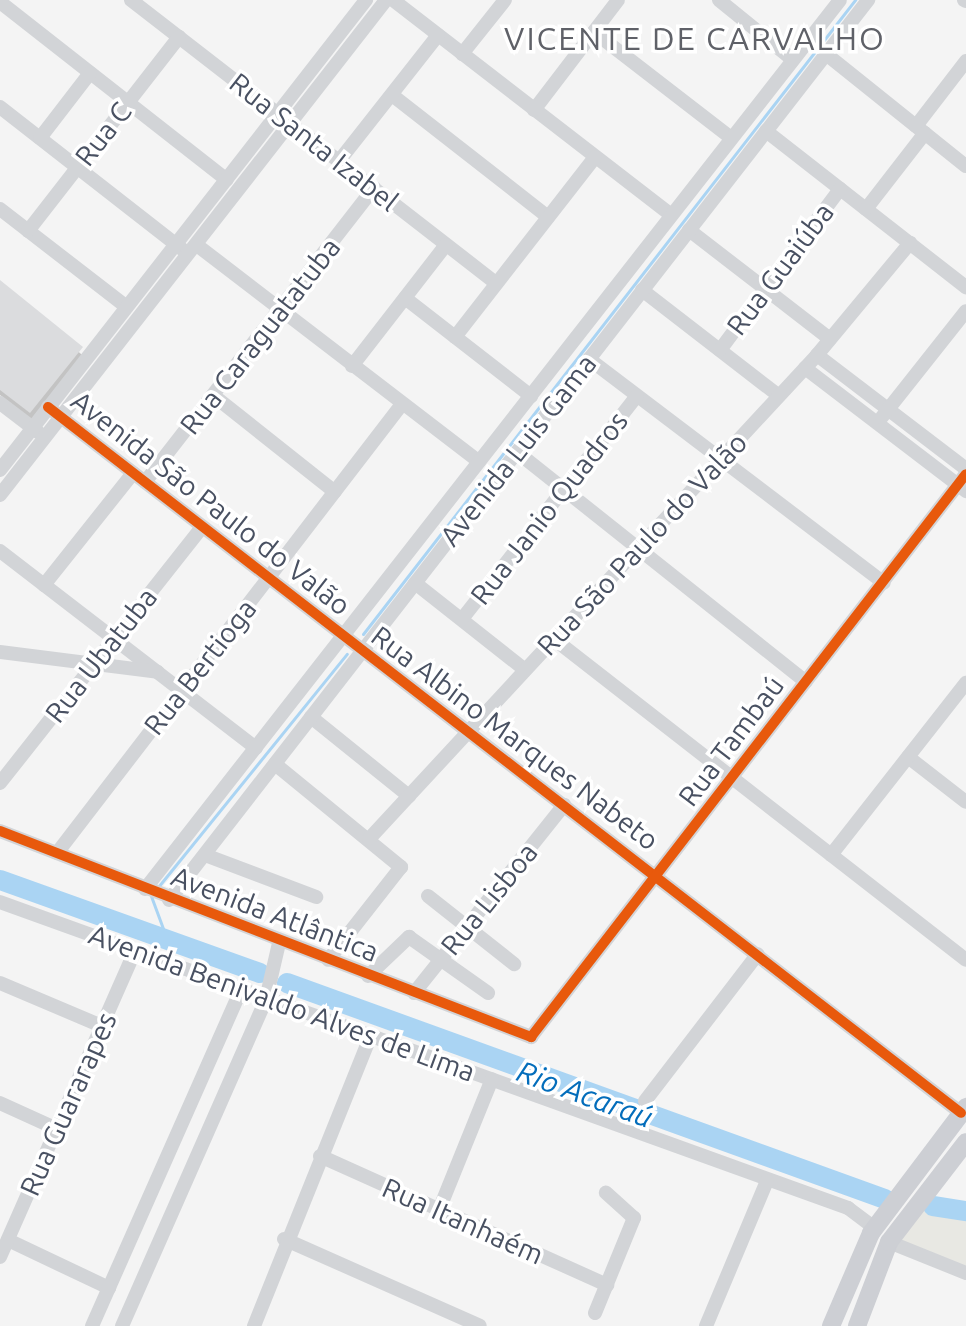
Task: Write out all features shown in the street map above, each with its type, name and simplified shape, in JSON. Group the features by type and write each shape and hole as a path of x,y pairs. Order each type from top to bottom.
{"main road":[{"path":"831,1326 875,1228 964,1110"},
{"path":"857,1326 889,1242 966,1142"}],"street":[{"name":"Rua Santa Izabel","path":"131,0 496,283"},
{"path":"0,495 38,433 127,307 366,0"},
{"path":"54,412 194,251 386,0"},
{"path":"393,0 671,215"},
{"path":"462,54 505,0"},
{"path":"534,110 618,0"},
{"path":"719,0 793,60"},
{"name":"Avenida Luis Gama","path":"145,889 840,0"},
{"name":"Avenida Luis Gama","path":"169,900 868,0"},
{"path":"0,2 227,180"},
{"path":"594,32 731,138"},
{"path":"339,161 438,35"},
{"name":"Rua C","path":"28,231 179,37"},
{"path":"826,54 966,166"},
{"path":"866,209 966,61"},
{"path":"40,138 90,73"},
{"path":"392,95 548,217"},
{"path":"0,107 176,245 194,251 280,310 479,462"},
{"path":"766,131 966,287"},
{"path":"455,337 595,157"},
{"name":"Rua Caraguatatuba","path":"44,585 214,396 374,188"},
{"name":"Rua Guaiúba","path":"720,350 840,189"},
{"path":"0,209 127,307"},
{"path":"689,230 830,339"},
{"name":"Rua São Paulo do Valão","path":"369,839 817,355 910,243"},
{"path":"352,366 446,245"},
{"path":"642,290 779,396"},
{"path":"405,298 531,396"},
{"path":"877,422 966,311"},
{"path":"817,355 887,410 964,480"},
{"path":"589,359 884,583"},
{"path":"805,368 877,422 964,480"},
{"path":"214,396 335,492"},
{"name":"Rua Janio Quadros","path":"462,619 637,396"},
{"path":"0,403 38,433"},
{"name":"Rua Bertioga","path":"57,853 402,404"},
{"name":"Avenida São Paulo do Valão","path":"54,412 344,637"},
{"path":"0,470 38,433"},
{"path":"517,452 806,682"},
{"name":"Rua Tambaú","path":"533,1036 964,480"},
{"name":"Rua Ubatuba","path":"0,783 202,527"},
{"path":"0,551 256,748"},
{"path":"415,583 525,670"},
{"name":"Rua Albino Marques Nabeto","path":"344,637 964,1110"},
{"path":"554,639 966,960"},
{"path":"0,652 159,672"},
{"path":"831,855 966,683"},
{"path":"311,717 409,796"},
{"path":"908,757 966,802"},
{"path":"275,764 401,867 328,960"},
{"name":"Rua Lisboa","path":"414,993 564,805"},
{"name":"Avenida Atlântica","path":"0,831 145,889 278,949 328,960 533,1036"},
{"path":"205,855 316,897"},
{"path":"428,896 514,964"},
{"name":"Avenida Benivaldo Alves de Lima","path":"0,902 241,989 267,994 767,1181 848,1208 875,1228"},
{"path":"368,976 406,937 488,993"},
{"path":"122,1326 267,994 278,949"},
{"name":"Rua Guararapes","path":"0,1257 135,951"},
{"path":"645,1101 758,954"},
{"path":"0,983 102,1026"},
{"path":"92,1326 241,989"},
{"path":"254,1326 284,1239 371,1035"},
{"path":"439,1210 492,1079"},
{"path":"0,1103 57,1129"},
{"name":"Rua Itanhaém","path":"320,1156 607,1285"},
{"path":"706,1326 767,1181"},
{"path":"595,1313 634,1218 606,1193"},
{"path":"284,1239 480,1326"},
{"path":"8,1240 109,1288"},
{"path":"889,1242 966,1273"}],"shaded area":[{"path":"921,1201 966,1211 966,1272 889,1242"}],"building":[{"path":"0,280 83,347 30,413 0,390"}],"waterway":[{"path":"363,634 855,0"},
{"path":"158,887 347,654"},
{"name":"Rio Acaraú","path":"0,880 260,973"},
{"path":"151,896 168,942"},
{"name":"Rio Acaraú","path":"287,983 885,1199"},
{"name":"Rio Acaraú","path":"933,1206 966,1211"}],"cycle path":[{"path":"48,407 961,1113"},
{"path":"0,831 531,1037 966,474"}],"district":[{"name":"VICENTE DE CARVALHO","path":"695,38"}]}
